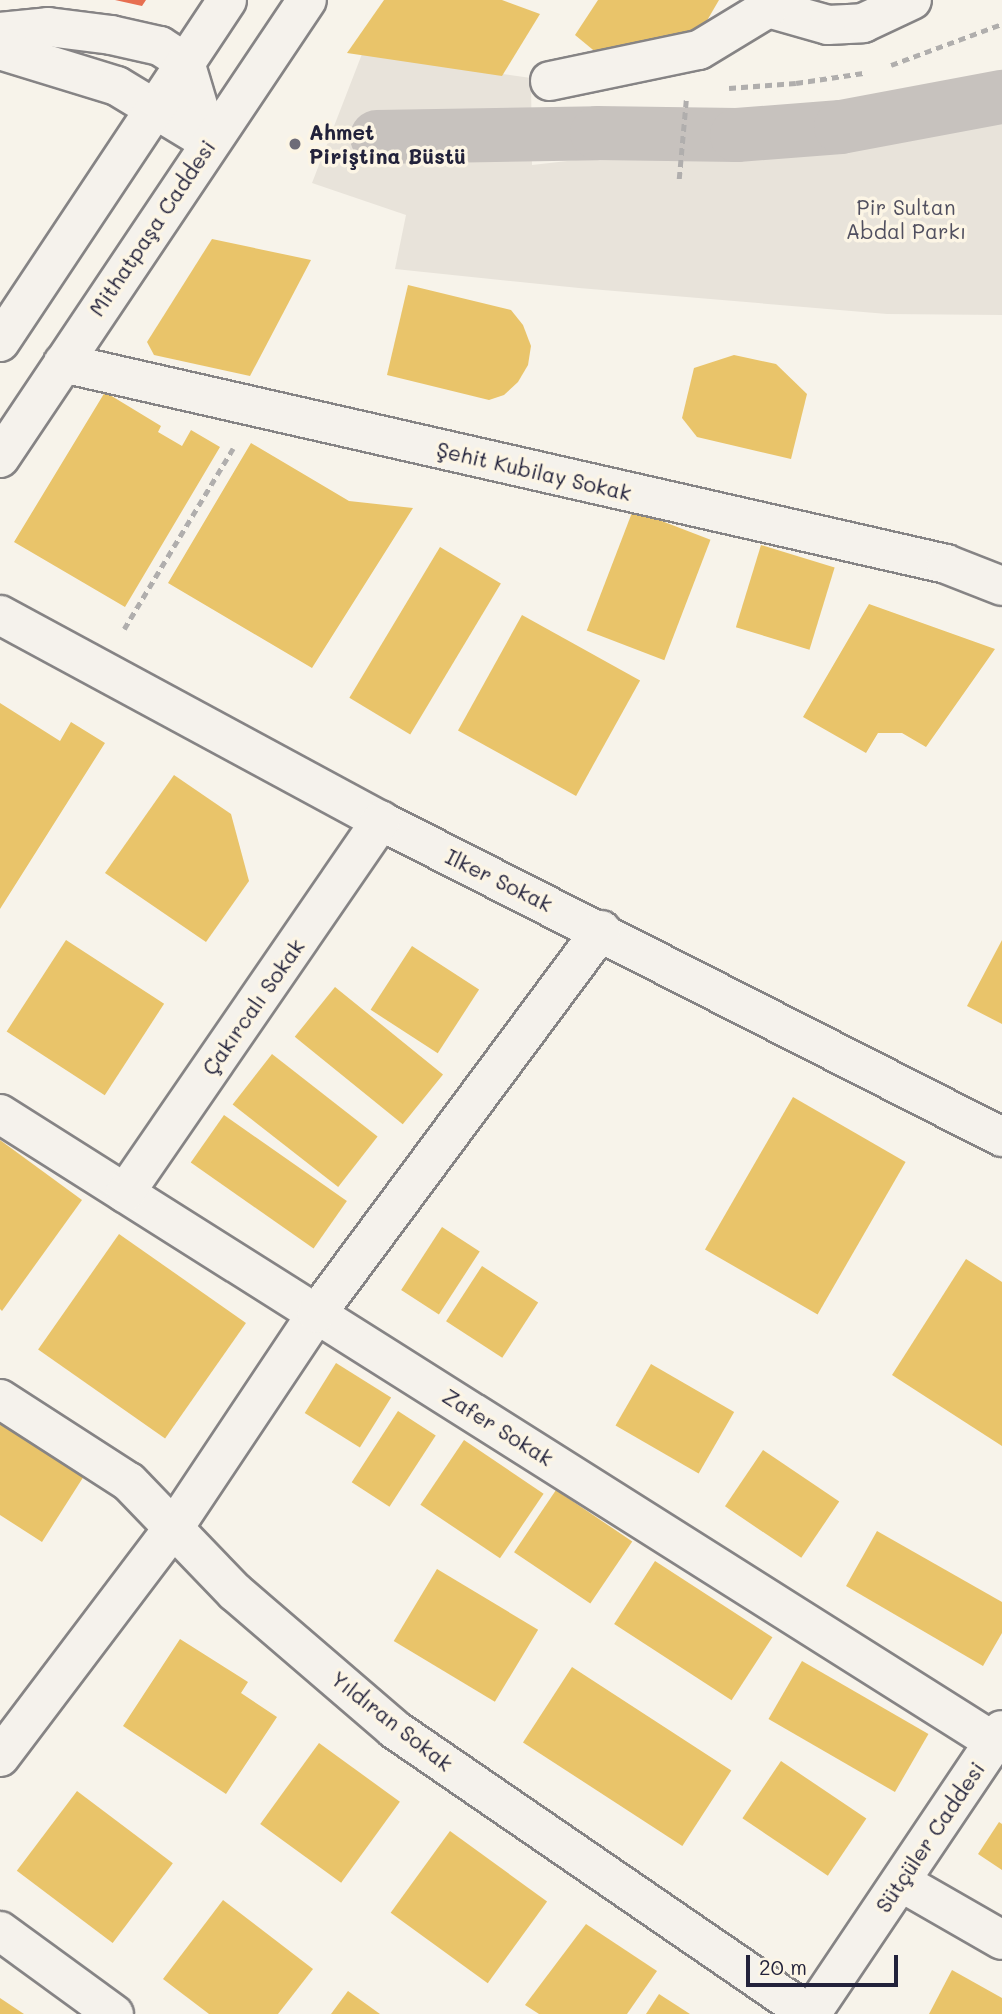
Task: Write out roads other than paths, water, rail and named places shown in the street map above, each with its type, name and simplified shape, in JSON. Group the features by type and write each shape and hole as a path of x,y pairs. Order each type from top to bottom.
{"street":[{"path":"0,342 228,0"},
{"name":"Mithatpaşa Caddesi","path":"0,458 209,142 307,0"},
{"path":"550,81 699,50 771,4 828,25 863,23 912,0"},
{"path":"0,32 48,27 111,35 160,46 185,62 209,142"},
{"path":"0,50 117,86 209,142"},
{"name":"Şehit Kubilay Sokak","path":"63,363 946,565 1002,586"},
{"name":"Ilker Sokak","path":"0,615 381,821 601,930 1002,1137"},
{"name":"Çakırcalı Sokak","path":"125,1193 381,821"},
{"path":"0,1757 175,1526 317,1313 601,930"},
{"name":"Zafer Sokak","path":"0,1114 998,1736"},
{"name":"Yıldıran Sokak","path":"0,1399 129,1482 175,1526 234,1591 394,1729 810,2014"},
{"name":"Sütçüler Caddesi","path":"810,2014 998,1736"},
{"path":"901,1882 1002,1940"},
{"path":"0,1931 114,2014"}],"waterway":[{"path":"377,137 597,133 737,135 841,127 1002,97"}],"place":[{"name":"Ahmet Piriştina Büstü","path":"295,144"}],"park label":[{"name":"Pir Sultan Abdal Parkı","path":"906,219"}]}
